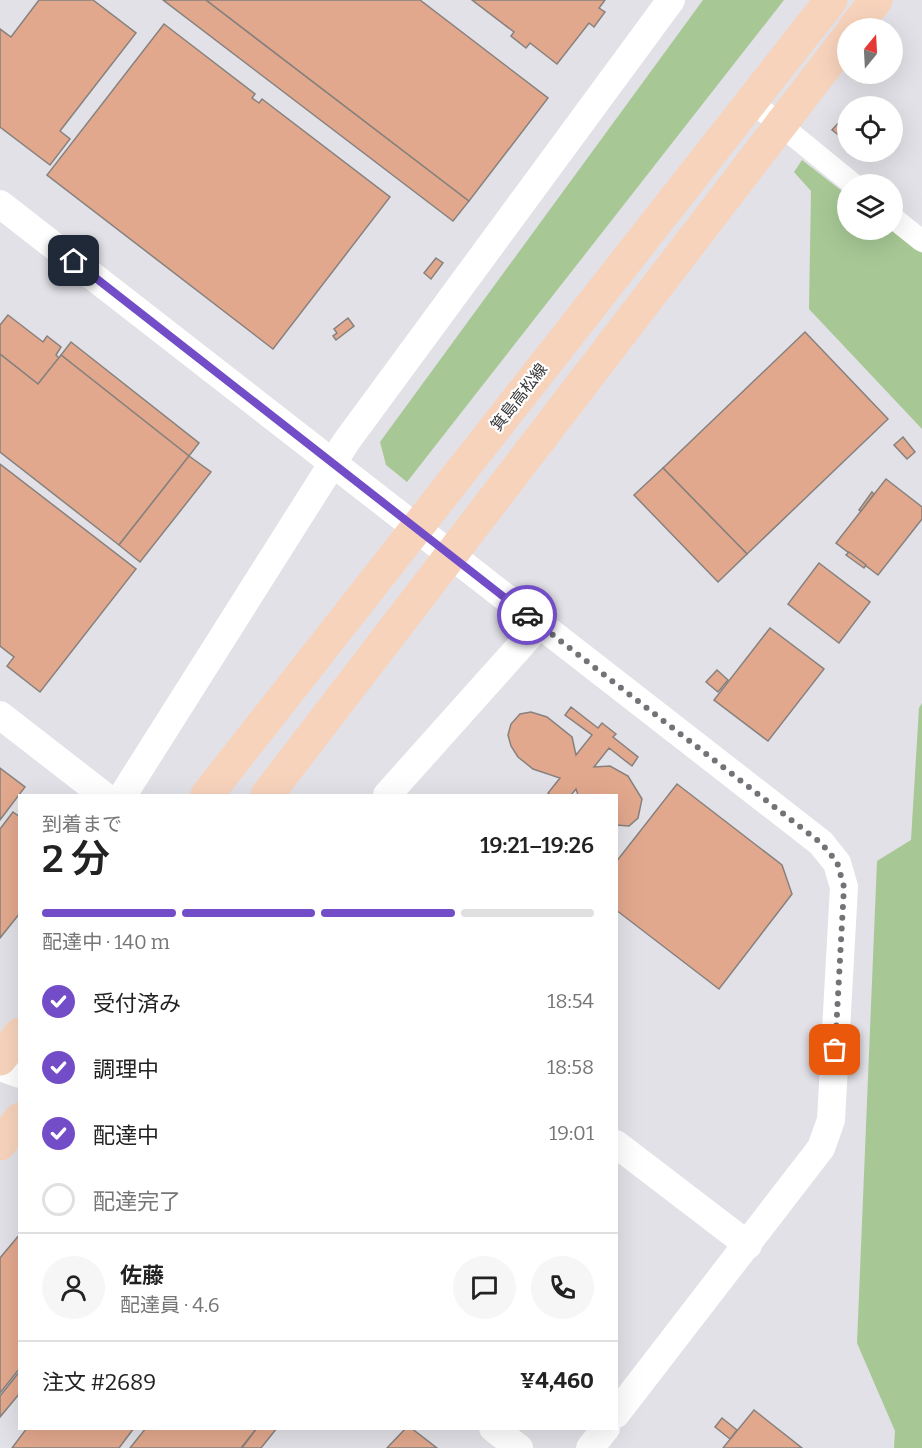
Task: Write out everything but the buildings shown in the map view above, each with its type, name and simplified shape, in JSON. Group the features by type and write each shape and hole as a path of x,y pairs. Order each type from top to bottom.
{"main road":[{"name":"箕島高松線","path":"208,794 831,0"},
{"path":"862,18 876,0"},
{"path":"268,794 837,51"},
{"path":"0,1144 18,1122"}],"street":[{"path":"124,794 333,462 671,0"},
{"path":"751,101 841,174"},
{"path":"0,204 821,843 837,862 844,887 831,1120 821,1148 618,1411"},
{"path":"903,226 922,242"},
{"path":"388,794 539,625"},
{"path":"0,715 102,794"},
{"path":"9,1047 18,1069"},
{"path":"618,1146 748,1245"},
{"path":"496,1430 519,1448"},
{"path":"591,1448 604,1430"}],"green space":[{"path":"703,0 784,0 407,482 386,465 380,442"},
{"path":"802,160 837,187 837,240 903,239 922,253 922,429 809,309 811,191 794,172"},
{"path":"922,703 922,1448 894,1448 895,1431 857,1343 877,861 911,840 919,708"}],"way so far":[{"path":"527,615 821,843 837,862 844,887 835,1050"}],"route":[{"path":"74,261 527,615"}]}
